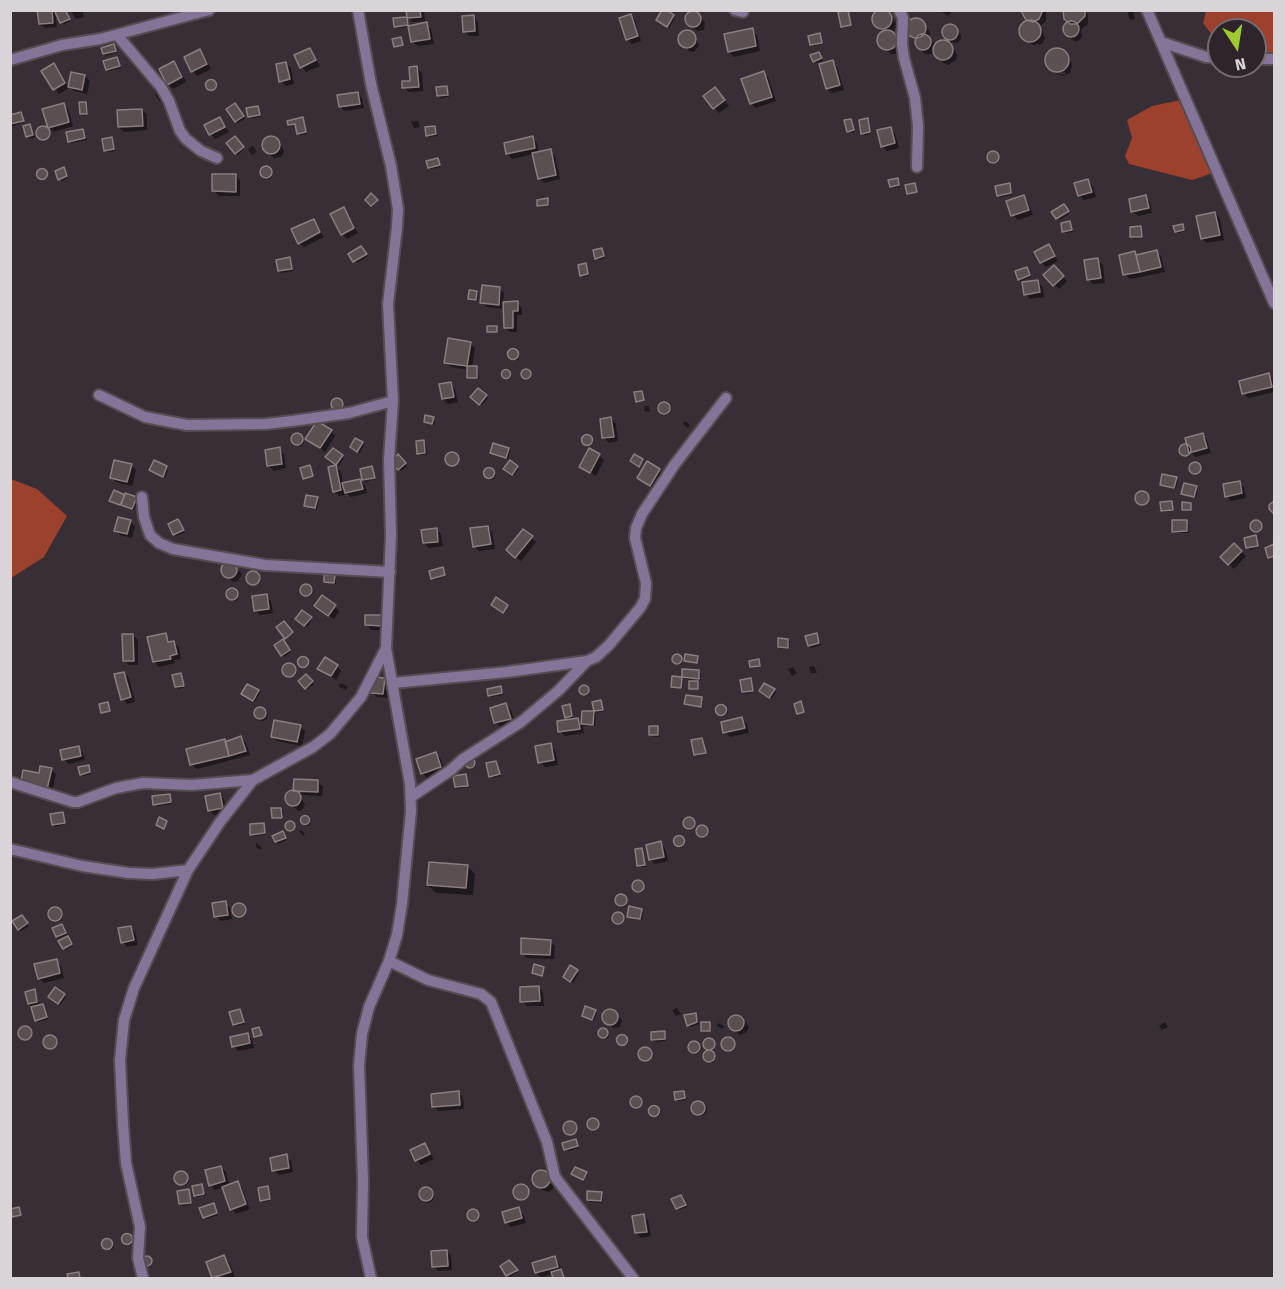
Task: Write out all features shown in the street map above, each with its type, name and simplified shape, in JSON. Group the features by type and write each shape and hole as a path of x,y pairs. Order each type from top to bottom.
{"street":[{"path":"10,60 63,45 117,35 209,10"},
{"path":"358,10 371,84 391,166 398,209 388,304 393,401 389,459 390,572 386,648 411,796 402,904 397,935 389,961 369,1008 362,1034 359,1065 363,1180 362,1237 371,1278"},
{"path":"899,10 903,18 904,58 916,108 917,166"},
{"path":"1147,10 1275,303"},
{"path":"117,35 161,87 180,131 186,139 201,151 218,158"},
{"path":"1161,42 1207,57"},
{"path":"99,395 145,417 199,425 266,424 292,421 349,413 393,401"},
{"path":"393,683 477,676 587,661 597,657 640,608 645,599 646,583 635,538 636,528 642,514 675,464 726,398"},
{"path":"142,497 144,517 150,535 159,543 173,549 265,565 390,572"},
{"path":"143,1278 138,1258 140,1227 126,1163 120,1060 124,1020 134,988 188,870 220,822 253,780 312,747 330,734 361,697 386,648"},
{"path":"411,796 521,722 550,698 587,661"},
{"path":"10,782 78,802 116,789 143,783 192,785 253,780"},
{"path":"10,849 81,866 129,873 153,874 188,870"},
{"path":"389,961 429,980 481,993 491,1002 547,1142 555,1177 633,1278"}],"shaded area":[{"path":"1206,11 1274,11 1274,56 1267,55 1267,18 1207,18 1207,28 1203,23"},
{"path":"1181,100 1213,165 1210,174 1192,180 1129,164 1125,156 1132,138 1127,120 1152,106"},
{"path":"11,479 37,489 67,516 44,557 11,578"}],"building":[{"path":"882,9 889,12 892,19 889,26 882,29 875,26 872,19 875,12"},
{"path":"37,10 52,10 53,23 39,24"},
{"path":"54,10 65,10 70,19 60,23"},
{"path":"406,10 420,10 421,17 407,18"},
{"path":"662,10 667,10 674,15 667,27 656,20"},
{"path":"848,10 851,25 841,27 838,12"},
{"path":"1043,10 1039,19 1033,22 1026,20 1021,11"},
{"path":"1063,10 1085,10 1085,16 1077,24 1070,24 1064,19"},
{"path":"690,11 696,11 701,19 699,25 690,27 685,22 685,16"},
{"path":"631,14 638,36 626,40 619,18"},
{"path":"474,15 475,31 463,32 462,16"},
{"path":"407,17 408,25 394,27 393,18"},
{"path":"912,18 920,18 926,24 926,32 920,38 912,38 906,32 906,24"},
{"path":"1030,20 1040,27 1041,31 1034,41 1030,42 1020,35 1019,31 1026,21"},
{"path":"1071,21 1079,29 1071,37 1063,29"},
{"path":"427,22 430,39 411,42 408,26"},
{"path":"950,24 956,26 958,32 956,38 950,40 944,38 942,32 944,26"},
{"path":"753,28 756,46 728,52 724,34"},
{"path":"687,30 693,33 696,39 693,45 687,48 681,45 678,39 681,33"},
{"path":"887,30 894,33 897,40 894,47 887,50 880,47 877,40 880,33"},
{"path":"820,33 822,43 810,45 808,36"},
{"path":"920,34 926,34 931,42 929,48 920,50 915,45 915,39"},
{"path":"401,37 403,45 394,47 392,39"},
{"path":"943,40 950,43 953,50 950,57 943,60 936,57 933,50 936,43"},
{"path":"114,44 116,51 103,54 101,48"},
{"path":"310,48 316,60 300,68 294,55"},
{"path":"1057,48 1065,52 1069,60 1065,68 1057,72 1049,68 1045,60 1049,52"},
{"path":"200,49 207,64 191,72 184,57"},
{"path":"819,52 822,58 813,62 810,55"},
{"path":"117,57 120,66 106,70 103,61"},
{"path":"833,60 840,85 826,89 819,64"},
{"path":"174,61 182,77 167,85 159,69"},
{"path":"286,62 290,79 279,82 276,64"},
{"path":"54,63 65,83 53,90 41,71"},
{"path":"417,66 419,87 402,88 402,81 410,81 409,67"},
{"path":"764,71 772,97 750,104 741,79"},
{"path":"71,72 85,75 82,90 68,87"},
{"path":"211,79 217,85 211,91 205,85"},
{"path":"447,86 448,95 437,96 436,87"},
{"path":"715,87 725,100 713,109 703,96"},
{"path":"358,92 360,104 339,107 337,95"},
{"path":"79,102 86,102 87,114 80,114"},
{"path":"64,103 69,122 48,128 42,109"},
{"path":"235,103 244,116 235,122 226,109"},
{"path":"258,106 260,115 248,117 246,108"},
{"path":"142,109 143,126 118,127 117,110"},
{"path":"21,112 24,121 10,124 10,115"},
{"path":"220,117 225,127 209,135 204,125"},
{"path":"303,117 306,132 297,134 295,124 288,125 287,121"},
{"path":"868,118 870,132 861,134 859,120"},
{"path":"851,119 854,130 847,132 844,120"},
{"path":"30,124 33,135 26,137 23,126"},
{"path":"43,126 48,128 50,133 48,138 43,140 38,138 36,133 38,128"},
{"path":"435,126 436,134 426,136 425,127"},
{"path":"891,127 895,143 881,147 877,130"},
{"path":"83,129 85,138 68,142 66,132"},
{"path":"235,136 244,147 235,154 226,143"},
{"path":"271,136 277,139 280,145 277,151 271,154 265,151 262,145 265,139"},
{"path":"533,136 535,148 506,154 504,143"},
{"path":"112,137 114,149 104,151 102,139"},
{"path":"551,149 556,175 538,179 532,153"},
{"path":"995,151 999,157 995,163 991,163 987,155"},
{"path":"438,158 440,165 428,168 426,161"},
{"path":"268,166 272,172 268,178 264,178 260,170"},
{"path":"64,167 67,176 58,180 55,171"},
{"path":"42,168 48,174 42,180 36,174"},
{"path":"212,174 236,174 236,192 212,191"},
{"path":"898,178 899,185 890,187 888,180"},
{"path":"1088,179 1092,192 1078,196 1074,183"},
{"path":"915,183 917,192 907,194 905,185"},
{"path":"1010,183 1011,193 997,196 995,186"},
{"path":"371,193 378,200 371,206 365,200"},
{"path":"1024,195 1029,210 1011,216 1006,201"},
{"path":"1146,195 1149,208 1131,212 1129,199"},
{"path":"548,198 548,205 537,206 537,200"},
{"path":"1064,204 1069,211 1056,219 1051,212"},
{"path":"344,207 354,228 341,235 330,214"},
{"path":"1215,212 1220,235 1201,239 1196,216"},
{"path":"314,219 320,232 298,244 291,229"},
{"path":"1070,221 1072,230 1062,232 1061,223"},
{"path":"1183,224 1184,230 1175,232 1173,226"},
{"path":"1141,226 1142,237 1130,237 1130,227"},
{"path":"1049,244 1055,256 1040,263 1034,252"},
{"path":"361,246 367,254 353,262 348,254"},
{"path":"602,248 604,256 595,259 593,250"},
{"path":"1157,250 1161,267 1140,272 1136,255"},
{"path":"1135,251 1140,272 1123,275 1119,255"},
{"path":"290,257 292,269 278,271 276,260"},
{"path":"1098,258 1101,278 1087,280 1084,260"},
{"path":"586,263 588,274 580,276 578,265"},
{"path":"1054,265 1064,276 1053,286 1043,275"},
{"path":"1027,267 1030,275 1018,280 1015,271"},
{"path":"1038,280 1040,292 1024,295 1022,282"},
{"path":"482,285 500,287 499,305 480,303"},
{"path":"469,290 477,291 476,300 468,299"},
{"path":"518,301 518,311 513,311 513,328 504,328 503,302"},
{"path":"487,326 497,326 497,332 487,332"},
{"path":"448,338 471,342 467,366 444,363"},
{"path":"513,349 517,350 517,358 513,359 509,358 508,354 509,350"},
{"path":"467,366 477,366 477,378 467,378"},
{"path":"506,369 511,374 506,379 501,374"},
{"path":"526,369 531,374 526,379 521,374"},
{"path":"1269,373 1272,387 1242,394 1239,381"},
{"path":"451,382 454,397 442,399 439,384"},
{"path":"478,388 487,395 479,405 470,397"},
{"path":"642,391 644,400 636,402 634,392"},
{"path":"339,398 343,404 339,410 335,410 331,402"},
{"path":"666,402 670,408 666,414 662,414 658,406"},
{"path":"425,415 434,417 432,424 424,422"},
{"path":"611,417 614,437 602,438 600,419"},
{"path":"317,421 332,430 320,448 305,439"},
{"path":"299,433 303,439 299,445 295,445 291,437"},
{"path":"1203,433 1207,448 1189,453 1185,438"},
{"path":"587,434 593,440 587,446 581,440"},
{"path":"355,438 363,442 357,452 350,447"},
{"path":"424,440 425,453 417,454 416,441"},
{"path":"493,443 509,448 506,458 490,453"},
{"path":"1187,444 1191,450 1187,456 1183,456 1179,448"},
{"path":"280,447 282,464 267,466 265,450"},
{"path":"333,448 343,455 336,465 325,457"},
{"path":"589,448 600,454 590,473 579,467"},
{"path":"452,452 457,454 459,459 457,464 452,466 447,464 445,459 447,454"},
{"path":"398,454 406,463 398,470 390,462"},
{"path":"634,454 643,459 639,467 630,461"},
{"path":"114,460 132,464 127,482 110,478"},
{"path":"154,460 167,466 163,477 149,470"},
{"path":"510,460 518,466 512,475 503,469"},
{"path":"647,461 660,469 650,486 637,478"},
{"path":"1197,462 1201,468 1197,474 1193,474 1189,466"},
{"path":"310,465 313,476 303,479 300,468"},
{"path":"336,465 341,490 333,492 328,467"},
{"path":"372,466 375,478 362,480 360,469"},
{"path":"489,467 495,473 489,479 483,473"},
{"path":"1162,474 1177,477 1174,488 1160,485"},
{"path":"360,479 363,489 345,493 342,483"},
{"path":"1240,481 1242,493 1225,497 1223,484"},
{"path":"1184,483 1197,486 1194,497 1181,494"},
{"path":"114,490 125,495 120,505 109,501"},
{"path":"1142,491 1147,493 1149,498 1147,503 1142,505 1137,503 1135,498 1137,493"},
{"path":"125,493 137,497 132,509 121,505"},
{"path":"306,495 318,497 315,508 304,506"},
{"path":"1172,501 1173,510 1161,511 1160,502"},
{"path":"1274,501 1274,513 1273,513 1269,505"},
{"path":"1182,502 1191,503 1191,510 1182,510"},
{"path":"118,517 131,520 127,534 114,531"},
{"path":"178,519 184,530 173,535 168,524"},
{"path":"1172,520 1187,520 1187,531 1172,532"},
{"path":"1258,520 1261,521 1261,531 1254,532 1251,531 1250,524 1251,521"},
{"path":"488,526 491,544 473,547 470,528"},
{"path":"437,528 438,542 423,543 421,530"},
{"path":"523,529 533,536 515,558 506,550"},
{"path":"1256,535 1258,546 1246,548 1244,538"},
{"path":"1234,543 1242,551 1228,565 1220,557"},
{"path":"1274,544 1274,556 1268,558 1265,548"},
{"path":"229,562 237,570 229,578 221,570"},
{"path":"443,567 445,575 431,579 429,571"},
{"path":"253,571 258,573 260,578 258,583 253,585 248,583 246,578 248,573"},
{"path":"324,575 335,575 334,583 324,582"},
{"path":"308,584 312,590 308,596 304,596 300,588"},
{"path":"234,588 238,594 234,600 230,600 226,592"},
{"path":"267,594 269,609 254,611 252,596"},
{"path":"322,595 336,605 328,616 314,606"},
{"path":"496,597 508,605 503,613 491,605"},
{"path":"302,610 312,617 304,626 295,619"},
{"path":"365,615 383,615 383,626 365,625"},
{"path":"284,621 293,632 285,639 276,627"},
{"path":"166,633 168,642 174,641 177,654 170,656 171,659 153,662 147,637"},
{"path":"817,633 819,643 808,646 805,636"},
{"path":"122,634 133,634 134,661 123,661"},
{"path":"778,638 788,639 788,648 778,647"},
{"path":"283,639 290,650 281,656 274,645"},
{"path":"677,654 682,659 677,664 672,659"},
{"path":"685,654 698,656 697,663 684,661"},
{"path":"303,657 307,658 307,666 303,667 299,666 298,662 299,658"},
{"path":"325,657 338,665 331,676 317,669"},
{"path":"759,659 760,666 750,667 749,661"},
{"path":"289,663 294,665 296,670 294,675 289,677 284,675 282,670 284,665"},
{"path":"682,669 699,670 699,679 682,677"},
{"path":"124,672 131,697 121,700 114,674"},
{"path":"181,673 184,686 175,687 172,675"},
{"path":"306,674 313,681 305,689 298,681"},
{"path":"672,676 682,677 681,688 671,687"},
{"path":"372,677 385,678 383,694 371,693"},
{"path":"751,678 753,691 742,692 740,680"},
{"path":"689,681 698,681 698,689 689,689"},
{"path":"764,683 775,689 769,698 759,691"},
{"path":"247,684 259,690 253,701 241,694"},
{"path":"584,685 588,686 588,694 584,695 580,694 579,690 580,686"},
{"path":"501,686 502,693 488,696 487,689"},
{"path":"686,695 702,697 701,707 684,704"},
{"path":"601,700 603,710 594,711 592,702"},
{"path":"801,701 804,712 797,714 794,704"},
{"path":"108,702 110,711 101,713 99,704"},
{"path":"506,703 511,719 494,723 490,708"},
{"path":"570,704 572,716 565,718 562,706"},
{"path":"721,704 727,710 721,716 715,710"},
{"path":"262,707 265,708 265,718 258,719 255,718 254,711 255,708"},
{"path":"582,711 594,711 593,725 581,724"},
{"path":"742,717 745,728 723,733 721,722"},
{"path":"578,718 580,729 558,732 557,721"},
{"path":"274,720 301,725 297,742 271,737"},
{"path":"649,726 658,726 658,735 649,735"},
{"path":"241,736 246,751 229,756 225,742"},
{"path":"702,738 706,753 694,755 691,740"},
{"path":"225,739 229,756 190,765 186,749"},
{"path":"551,743 554,760 538,763 535,746"},
{"path":"79,746 81,756 62,760 60,750"},
{"path":"436,752 441,767 421,774 416,759"},
{"path":"470,758 474,759 474,767 470,768 466,767 465,763 466,759"},
{"path":"496,761 500,774 489,777 486,763"},
{"path":"89,765 90,772 80,775 78,767"},
{"path":"40,766 52,768 47,789 21,782 23,770 39,773"},
{"path":"466,774 468,786 455,787 453,776"},
{"path":"294,779 318,780 318,792 293,791"},
{"path":"290,790 296,790 301,798 299,804 290,806 285,801 285,795"},
{"path":"220,793 223,808 208,811 205,796"},
{"path":"170,794 171,802 153,805 152,796"},
{"path":"271,808 281,808 282,818 272,818"},
{"path":"63,812 65,823 52,825 50,814"},
{"path":"305,815 310,820 305,825 300,820"},
{"path":"159,817 167,821 164,829 156,825"},
{"path":"691,817 695,823 691,829 687,829 683,821"},
{"path":"290,821 295,826 290,831 285,826"},
{"path":"264,823 265,833 250,835 250,824"},
{"path":"704,825 708,831 704,837 700,837 696,829"},
{"path":"283,831 286,838 275,842 272,836"},
{"path":"679,836 683,837 683,845 679,846 675,845 674,841 675,837"},
{"path":"661,841 664,857 649,860 646,845"},
{"path":"642,848 645,865 637,866 635,849"},
{"path":"429,862 468,865 466,888 427,885"},
{"path":"640,880 644,886 640,892 636,892 632,884"},
{"path":"623,894 627,900 623,906 619,906 615,898"},
{"path":"226,901 228,915 214,917 212,903"},
{"path":"236,903 242,903 246,910 242,917 236,917 232,913 232,907"},
{"path":"629,906 642,909 640,919 627,917"},
{"path":"52,907 58,907 62,914 58,921 52,921 48,917 48,911"},
{"path":"620,912 624,918 620,924 616,924 612,916"},
{"path":"22,915 28,923 18,930 12,921"},
{"path":"62,924 66,933 56,937 52,928"},
{"path":"131,926 134,940 121,943 118,928"},
{"path":"68,936 72,944 63,949 58,941"},
{"path":"521,938 551,940 550,955 521,954"},
{"path":"57,959 60,973 38,979 34,964"},
{"path":"534,964 544,967 542,976 532,973"},
{"path":"570,965 578,970 570,982 563,977"},
{"path":"539,986 540,1001 520,1002 520,987"},
{"path":"55,987 65,994 58,1004 48,997"},
{"path":"35,989 37,1002 28,1004 25,992"},
{"path":"43,1004 47,1017 35,1021 31,1007"},
{"path":"585,1006 596,1010 592,1020 582,1016"},
{"path":"240,1009 244,1022 233,1025 229,1012"},
{"path":"610,1009 618,1017 610,1025 602,1017"},
{"path":"696,1013 697,1022 687,1026 684,1015"},
{"path":"733,1015 739,1015 744,1023 742,1029 733,1031 728,1026 728,1020"},
{"path":"701,1022 710,1022 710,1031 701,1031"},
{"path":"25,1026 30,1028 32,1033 30,1038 25,1040 20,1038 18,1033 20,1028"},
{"path":"259,1027 262,1035 254,1037 252,1029"},
{"path":"603,1028 607,1029 607,1037 603,1038 599,1037 598,1033 599,1029"},
{"path":"665,1031 665,1039 651,1040 651,1032"},
{"path":"248,1033 250,1043 232,1047 230,1037"},
{"path":"50,1035 55,1037 57,1042 55,1047 50,1049 45,1047 43,1042 45,1037"},
{"path":"622,1035 626,1036 626,1044 622,1045 618,1044 617,1040 618,1036"},
{"path":"728,1037 733,1039 735,1044 733,1049 728,1051 723,1049 721,1044 723,1039"},
{"path":"711,1038 715,1044 711,1050 707,1050 703,1042"},
{"path":"696,1041 700,1047 696,1053 692,1053 688,1045"},
{"path":"645,1047 650,1049 652,1054 650,1059 645,1061 640,1059 638,1054 640,1049"},
{"path":"711,1050 715,1056 711,1062 707,1062 703,1054"},
{"path":"459,1091 460,1105 432,1107 431,1094"},
{"path":"684,1091 685,1098 675,1100 674,1092"},
{"path":"638,1096 642,1102 638,1108 634,1108 630,1100"},
{"path":"695,1101 701,1101 705,1108 701,1115 695,1115 691,1111 691,1105"},
{"path":"654,1105 660,1111 654,1117 648,1111"},
{"path":"595,1118 598,1119 598,1129 591,1130 588,1129 587,1122 588,1119"},
{"path":"567,1121 573,1121 577,1128 573,1135 567,1135 563,1131 563,1125"},
{"path":"576,1139 578,1146 564,1150 562,1143"},
{"path":"425,1143 430,1154 415,1161 410,1150"},
{"path":"287,1154 289,1168 272,1171 270,1158"},
{"path":"221,1166 225,1181 209,1186 205,1170"},
{"path":"575,1167 587,1172 583,1180 571,1174"},
{"path":"541,1170 547,1173 550,1179 547,1185 541,1188 535,1185 532,1179 535,1173"},
{"path":"181,1171 186,1173 188,1178 186,1183 181,1185 176,1183 174,1178 176,1173"},
{"path":"238,1181 246,1204 230,1210 222,1187"},
{"path":"202,1184 204,1194 194,1196 192,1186"},
{"path":"521,1184 529,1192 521,1200 513,1192"},
{"path":"268,1186 270,1199 260,1201 258,1188"},
{"path":"423,1187 429,1187 433,1194 429,1201 423,1201 419,1197 419,1191"},
{"path":"189,1189 191,1203 179,1204 177,1191"},
{"path":"587,1191 602,1192 601,1201 587,1200"},
{"path":"681,1195 686,1205 676,1209 671,1199"},
{"path":"214,1203 217,1213 203,1218 199,1208"},
{"path":"19,1207 21,1215 12,1217 11,1209"},
{"path":"519,1207 522,1218 505,1223 502,1212"},
{"path":"473,1209 479,1215 473,1221 467,1215"},
{"path":"644,1214 647,1232 635,1233 632,1216"},
{"path":"127,1234 131,1235 131,1243 127,1244 123,1243 122,1239 123,1235"},
{"path":"107,1239 111,1240 111,1248 107,1249 103,1248 102,1244 103,1240"},
{"path":"447,1250 448,1266 432,1267 431,1251"},
{"path":"224,1255 231,1272 212,1278 206,1262"},
{"path":"147,1256 152,1261 147,1266 142,1261"},
{"path":"555,1256 558,1267 535,1273 532,1263"},
{"path":"509,1260 518,1270 506,1276 500,1266"},
{"path":"561,1269 564,1278 553,1278 551,1272"},
{"path":"79,1272 80,1278 68,1278 67,1274"}]}
